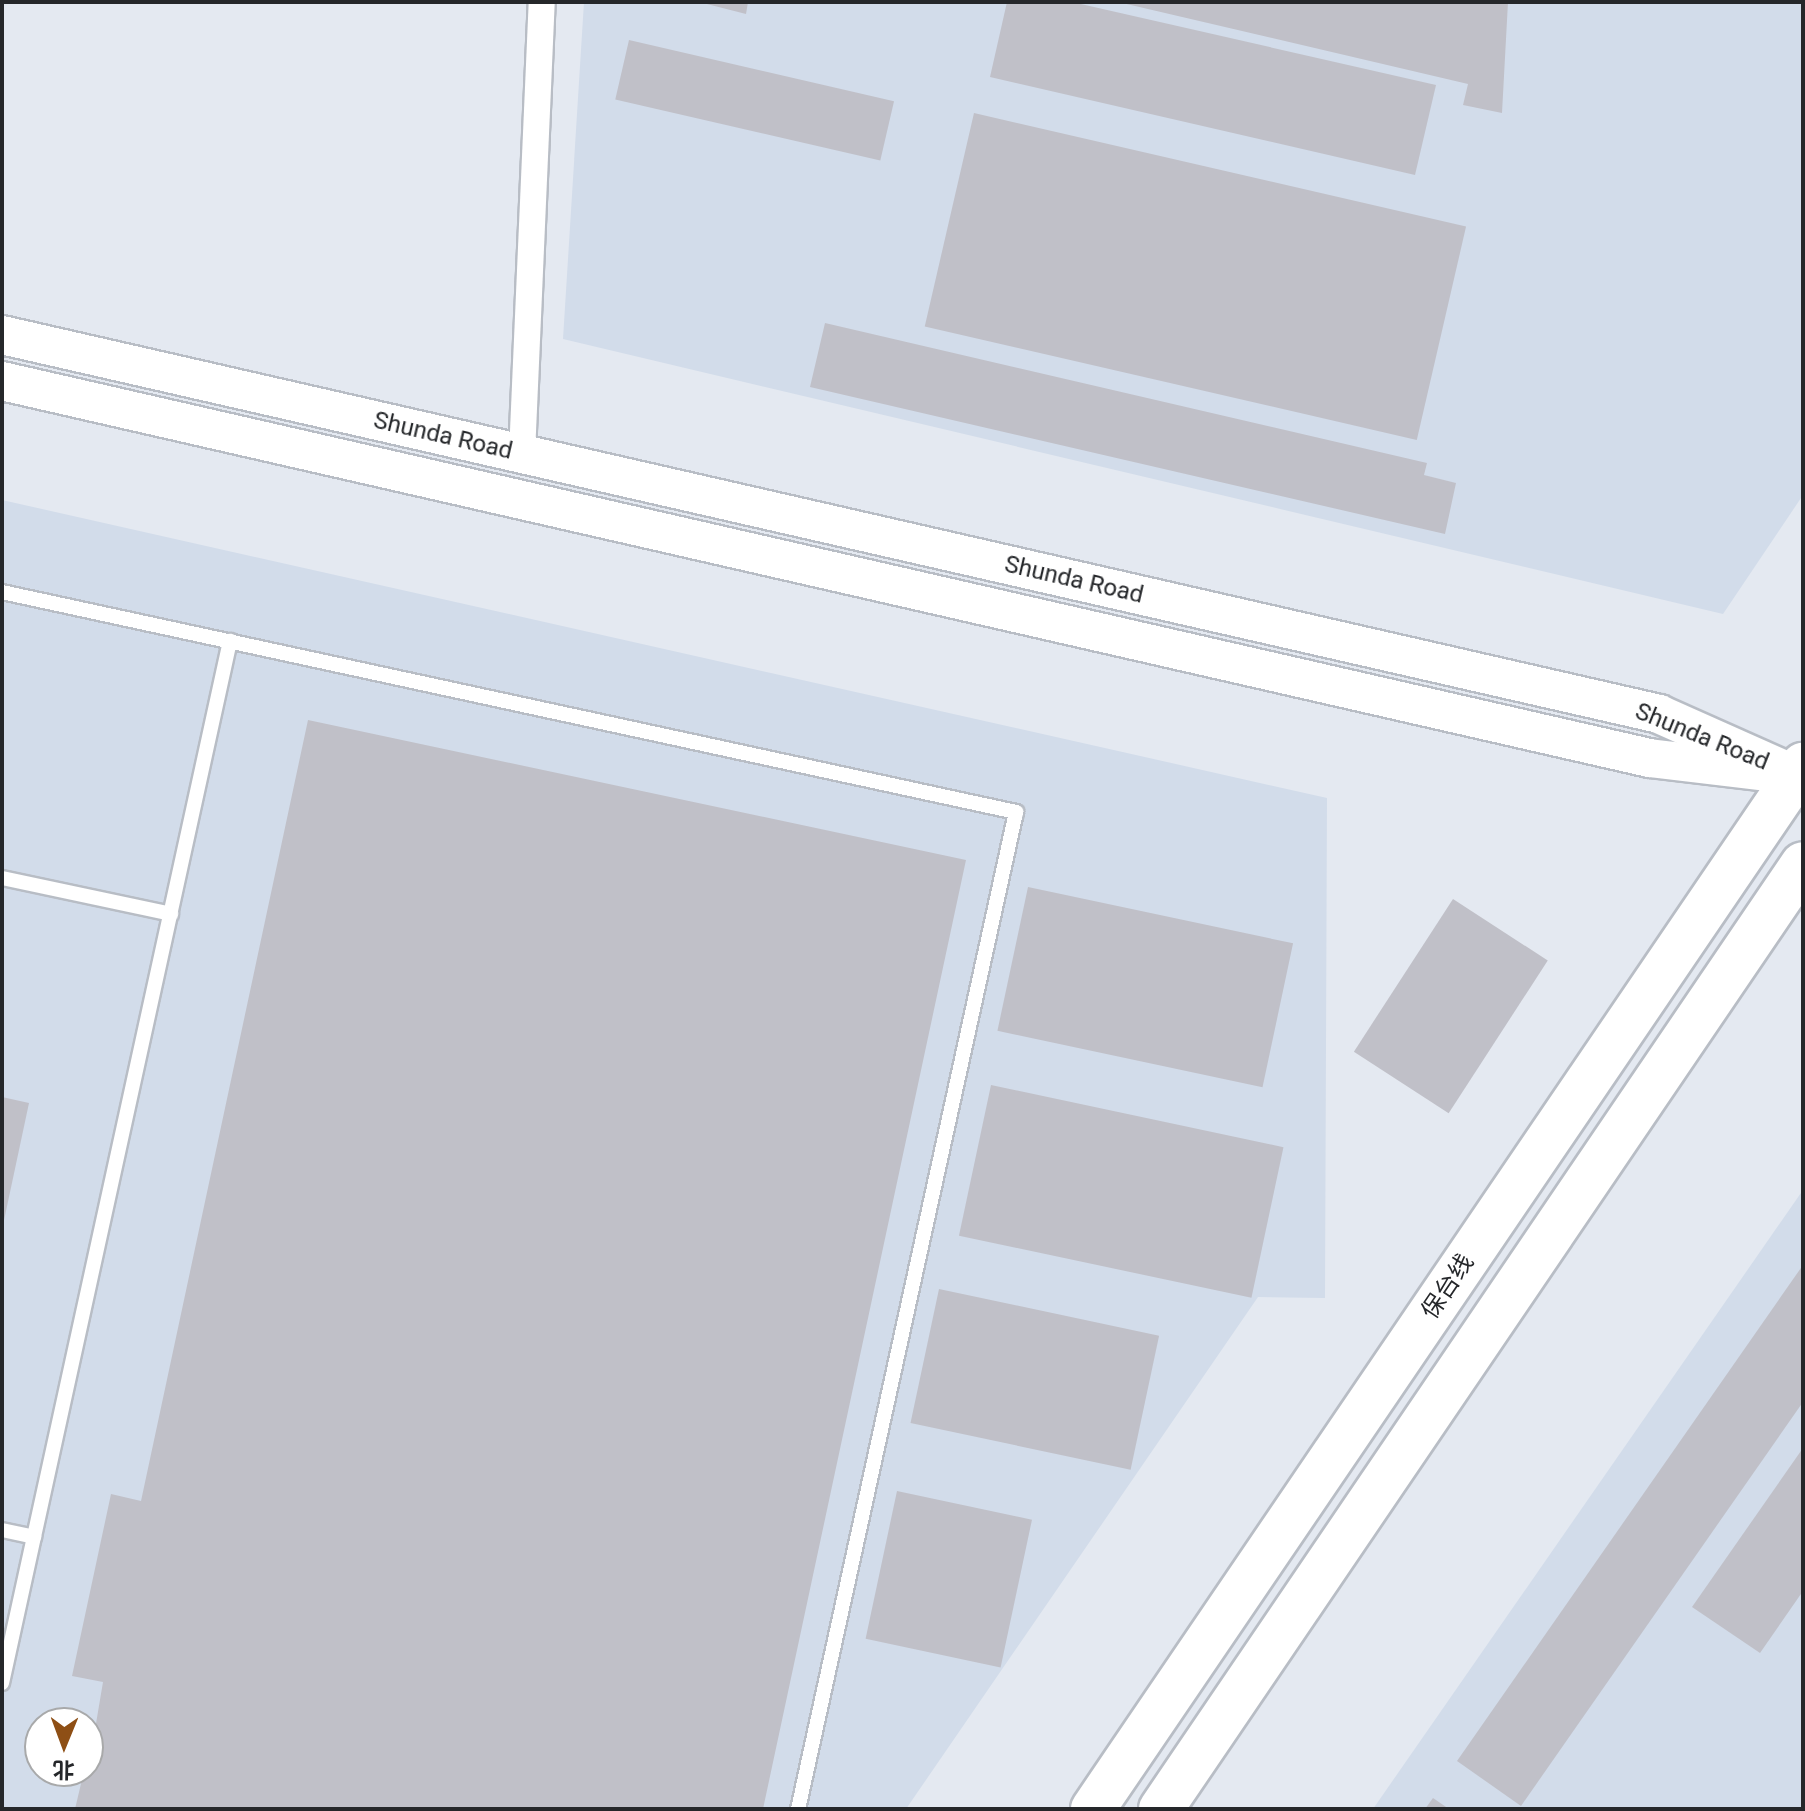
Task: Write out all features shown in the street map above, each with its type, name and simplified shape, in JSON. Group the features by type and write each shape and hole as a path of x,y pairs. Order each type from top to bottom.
{"highway":[{"name":"保台线","path":"1093,1809 1800,770"},
{"path":"1161,1809 1803,864"}],"main road":[{"name":"Shunda Road","path":"2,335 1659,714 1800,770"},
{"name":"Shunda Road","path":"2,381 1649,758 1800,770"}],"street":[{"path":"522,454 542,2"}],"lane":[{"path":"2,592 1016,812 798,1809"},
{"path":"2,1683 230,641"},
{"path":"2,878 171,914"},
{"path":"2,1530 34,1537"}],"shaded area":[{"path":"584,2 1803,2 1803,495 1723,614 563,339"},
{"path":"2,500 1327,798 1325,1298 1258,1297 906,1809 2,1809"},
{"path":"1803,1190 1803,1809 1373,1809"}],"building":[{"path":"699,2 748,2 746,14"},
{"path":"1007,2 1072,2 1436,85 1415,175 990,77"},
{"path":"1118,2 1508,2 1502,113 1463,105 1468,84"},
{"path":"629,40 894,101 880,161 615,99"},
{"path":"974,113 1466,227 1417,440 925,326"},
{"path":"825,323 1427,463 1424,475 1456,483 1445,534 810,387"},
{"path":"308,720 966,860 763,1809 75,1809 80,1787 104,1787 104,1707 99,1707 103,1682 72,1676 111,1494 141,1501"},
{"path":"1028,887 1293,943 1263,1087 997,1031"},
{"path":"1453,899 1548,961 1449,1113 1354,1052"},
{"path":"991,1085 1283,1147 1251,1298 959,1236"},
{"path":"2,1097 29,1103 3,1225 2,1225"},
{"path":"1803,1265 1803,1402 1521,1806 1457,1761"},
{"path":"939,1289 1159,1336 1131,1470 911,1423"},
{"path":"1803,1448 1803,1591 1760,1653 1692,1607"},
{"path":"897,1491 1032,1520 1001,1667 866,1639"},
{"path":"1433,1798 1449,1809 1425,1809"}]}
